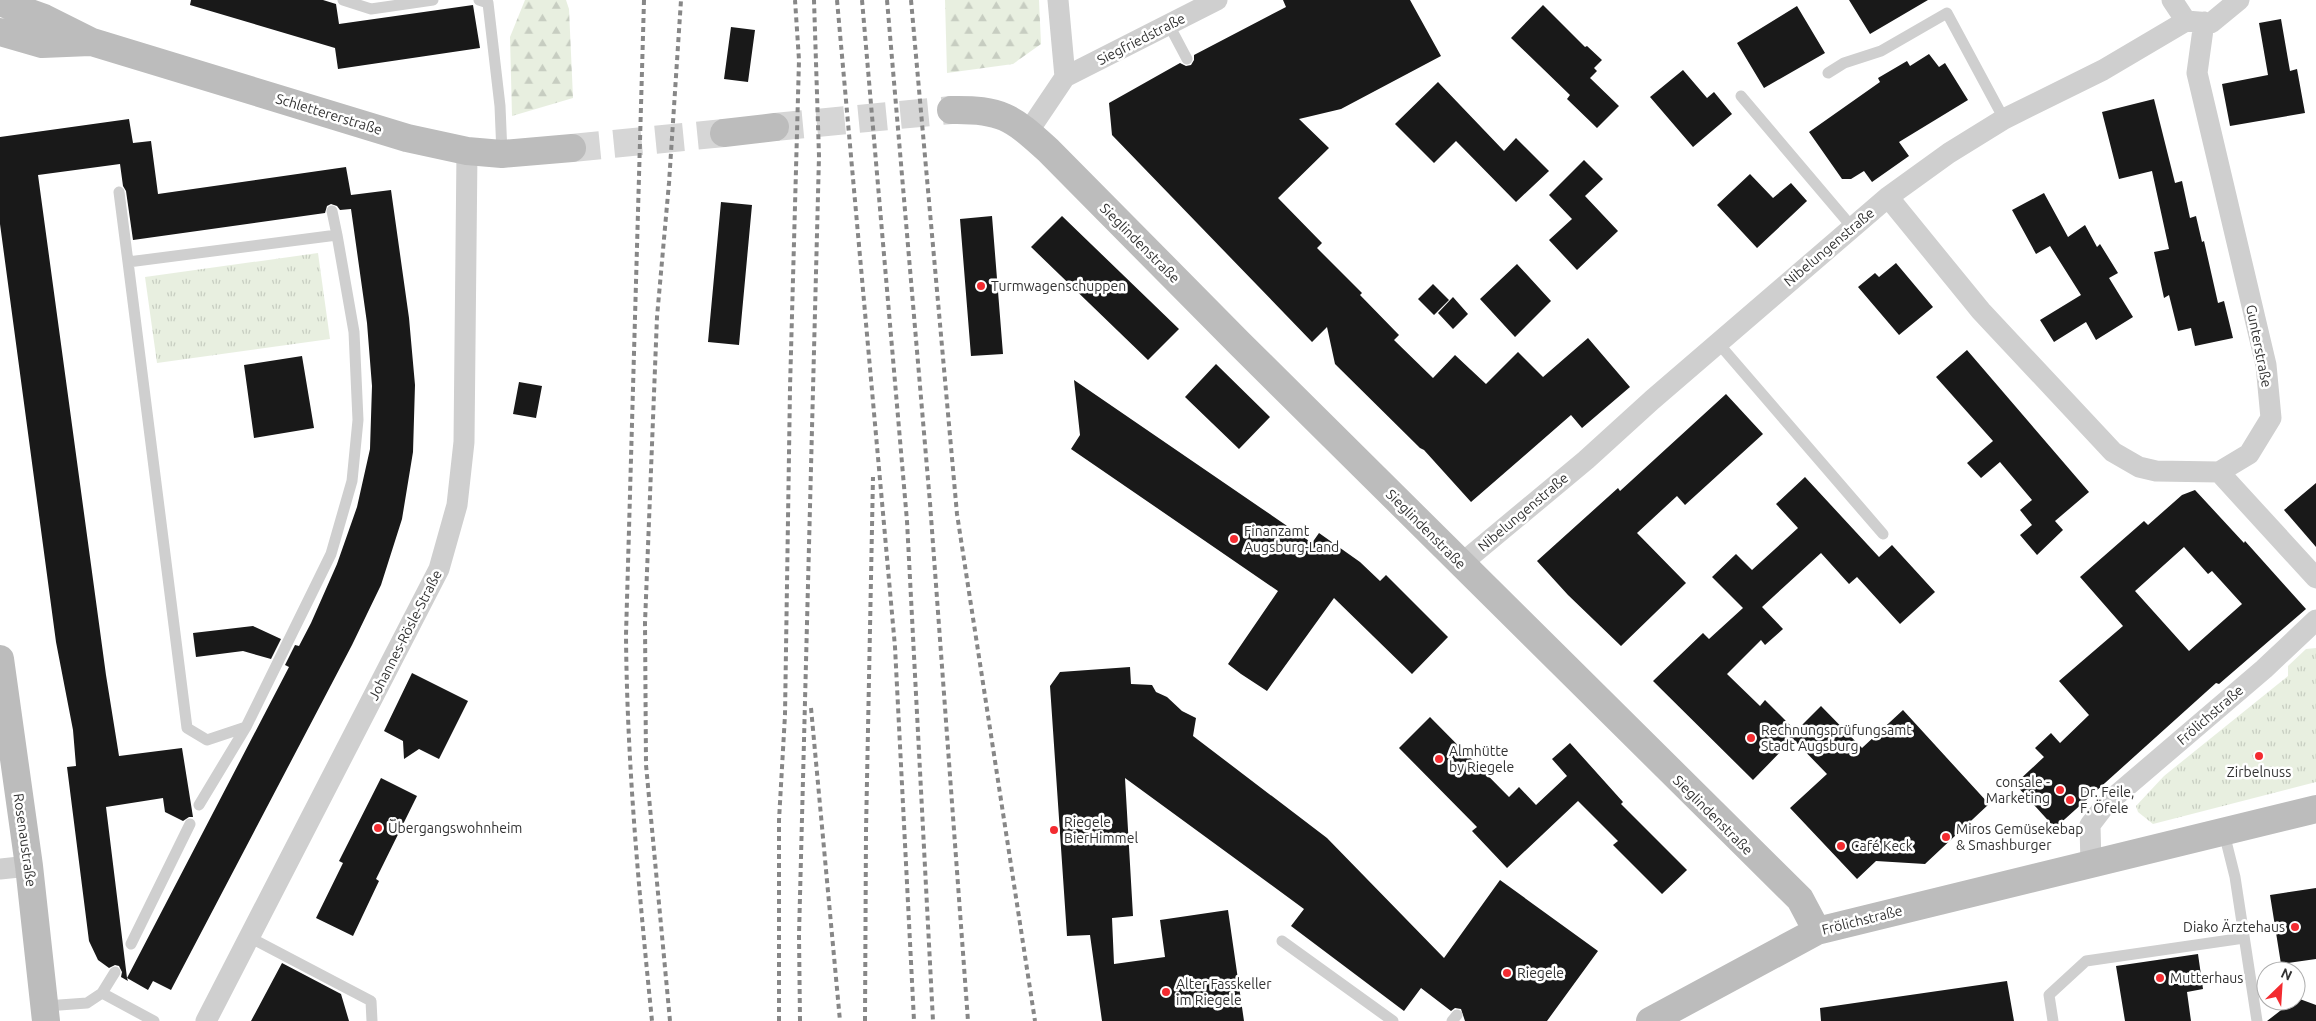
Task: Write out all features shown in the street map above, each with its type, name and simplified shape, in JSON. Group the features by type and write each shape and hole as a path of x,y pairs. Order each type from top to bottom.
{"street":[{"path":"951,110 974,110 1002,115 1016,122 1028,132 1065,77 1058,0"},
{"name":"Siegfriedstraße","path":"1065,77 1216,0"},
{"path":"2172,0 2195,22"},
{"name":"Nibelungenstraße","path":"1461,564 1586,460 1652,400 1888,197 1949,154 2004,119 2195,22 2211,23 2239,0"},
{"name":"Schlettererstraße","path":"0,2 44,18 92,42 408,138 467,151 502,154 572,148"},
{"name":"Gunterstraße","path":"2195,22 2197,73 2266,365 2271,418 2249,454 2219,472"},
{"name":"Schlettererstraße","path":"0,32 42,44 92,42"},
{"path":"724,133 775,128"},
{"name":"Sieglindenstraße","path":"1028,132 1800,899 1817,930"},
{"name":"Johannes-Rösle-Straße","path":"206,1021 439,569 457,505 464,442 467,151"},
{"path":"1888,197 1981,311 2113,452 2139,467 2156,471 2219,472 2316,578"},
{"name":"Frölichstraße","path":"2091,864 2090,825 2106,804 2264,669 2316,620"},
{"name":"Rosenaustraße","path":"0,659 29,866 46,1013"},
{"name":"Frölichstraße","path":"1650,1021 1817,930 2316,809"},
{"path":"0,869 29,866"}],"lane":[{"path":"343,0 371,9 432,0"},
{"path":"479,0 488,3 500,106 502,154"},
{"path":"1828,73 1844,63 1881,51 1946,13 2004,119"},
{"path":"1169,25 1187,59"},
{"path":"1741,96 1852,227"},
{"path":"119,192 187,728 207,740 246,727"},
{"path":"199,805 246,727 331,554 352,481 358,420 354,332 332,211"},
{"path":"128,262 337,236"},
{"path":"1719,344 1883,534"},
{"path":"131,944 190,824"},
{"path":"2224,832 2235,877 2257,1021"},
{"path":"249,937 370,1001 372,1021"},
{"path":"2053,1021 2049,995 2086,961 2244,938"},
{"path":"1282,941 1393,1021"},
{"path":"46,1013 87,1003 102,993 115,972"},
{"path":"102,993 154,1021"}],"green space":[{"path":"525,0 566,0 569,9 573,98 512,116 510,37"},
{"path":"945,0 1039,0 1041,44 1013,64 947,73"},
{"path":"318,253 330,339 157,363 145,277"},
{"path":"2316,648 2316,782 2153,824 2138,812 2136,806 2164,776 2288,676 2288,666 2306,649"}],"building":[{"path":"191,0 323,0 336,4 339,24 473,5 480,48 338,69 335,48 190,5"},
{"path":"1283,0 1410,0 1441,56 1341,109 1299,119 1329,148 1278,198 1322,243 1317,248 1362,293 1360,295 1399,335 1394,340 1433,378 1455,355 1486,384 1518,352 1543,377 1588,338 1630,387 1582,428 1571,415 1471,502 1424,450 1335,364 1327,327 1312,342 1112,135 1109,103 1180,63 1186,66 1191,65 1194,55 1286,7"},
{"path":"1849,0 1928,0 1870,34"},
{"path":"1543,5 1585,47 1587,46 1602,60 1594,68 1597,71 1590,78 1619,106 1597,128 1567,99 1570,95 1511,38"},
{"path":"1797,6 1825,53 1764,88 1737,43"},
{"path":"2281,19 2290,71 2297,69 2305,113 2230,126 2222,84 2268,75 2259,23"},
{"path":"731,27 755,30 748,82 724,79"},
{"path":"1929,54 1939,67 1945,63 1968,100 1899,142 1909,156 1872,182 1864,171 1851,179 1842,179 1809,132 1880,82 1878,78 1907,61 1910,66"},
{"path":"1683,70 1707,98 1714,92 1732,114 1693,147 1650,97"},
{"path":"1438,82 1504,151 1516,138 1549,171 1516,202 1456,141 1434,163 1395,124"},
{"path":"2154,99 2175,183 2182,181 2190,218 2196,216 2202,242 2204,241 2218,303 2224,301 2233,338 2195,346 2191,328 2178,331 2169,295 2164,298 2154,252 2169,249 2152,171 2119,179 2102,112"},
{"path":"129,119 133,143 151,141 158,194 346,167 351,195 391,190 409,318 415,385 413,452 402,519 381,585 352,645 171,990 153,981 148,990 127,978 128,981 121,977 122,972 119,966 115,965 109,968 98,960 89,941 67,767 76,766 73,730 56,642 0,224 0,137","holes":["120,164 133,240 325,213 327,206 331,204 337,206 340,210 351,209 367,323 372,386 370,449 357,507 337,564 311,623 299,646 295,645 285,665 289,667 127,978 106,807 163,798 165,812 183,821 193,817 182,748 119,756 106,675 38,175"]},
{"path":"1584,160 1603,179 1585,196 1618,231 1577,270 1549,240 1572,219 1549,195"},
{"path":"1750,174 1773,198 1791,183 1807,201 1757,248 1717,205"},
{"path":"2044,193 2068,237 2085,225 2097,247 2100,244 2118,273 2109,278 2133,317 2096,340 2086,322 2054,342 2040,320 2081,295 2050,246 2036,254 2012,210"},
{"path":"721,202 752,205 739,345 708,342"},
{"name":"Turmwagenschuppen","path":"992,216 1003,354 971,356 960,219"},
{"path":"1062,216 1179,329 1148,360 1031,247"},
{"path":"1896,263 1933,307 1899,335 1858,287 1875,273 1879,277"},
{"path":"1517,264 1551,301 1515,337 1480,299"},
{"path":"1433,284 1449,300 1434,315 1418,299"},
{"path":"1453,297 1468,314 1453,329 1438,313"},
{"path":"1967,350 2089,492 2055,521 2063,530 2037,555 2020,535 2032,525 2020,510 2032,500 2000,462 1981,478 1967,463 1993,441 1936,377"},
{"path":"302,356 314,428 254,438 244,365"},
{"path":"1216,364 1270,417 1239,449 1185,397"},
{"path":"1074,380 1312,543 1319,533 1360,562 1380,581 1386,575 1448,637 1412,674 1334,598 1267,691 1241,674 1228,664 1278,591 1071,449 1080,435"},
{"path":"519,382 542,386 536,418 513,414"},
{"path":"1726,394 1763,434 1685,505 1677,496 1637,533 1686,583 1621,646 1568,595 1537,561 1618,488 1620,491"},
{"path":"1805,477 1879,557 1892,545 1935,592 1900,624 1857,577 1849,584 1821,553 1762,607 1783,629 1765,645 1761,640 1727,674 1760,706 1765,700 1796,731 1821,706 1862,748 1903,710 1989,804 1925,864 1876,861 1857,879 1790,808 1827,774 1793,739 1753,780 1653,681 1703,633 1709,639 1743,608 1712,577 1736,554 1752,570 1798,528 1776,504"},
{"path":"2316,483 2316,547 2284,510"},
{"path":"2195,490 2244,543 2245,541 2306,609 2219,684 2216,683 2055,828 2015,784 2044,757 2035,748 2051,733 2060,743 2089,715 2059,681 2123,626 2080,577 2144,521 2148,525 2182,495","holes":["2184,547 2208,574 2212,571 2242,604 2189,651 2135,591"]},
{"path":"253,626 281,639 271,659 243,651 196,657 193,633"},
{"path":"1130,667 1131,684 1152,685 1156,692 1167,697 1182,711 1196,718 1193,736 1327,838 1444,958 1500,880 1598,951 1547,1021 1465,1021 1461,1009 1455,1008 1451,1011 1421,988 1404,1011 1291,926 1304,909 1125,778 1133,916 1112,918 1114,964 1165,957 1160,920 1228,910 1244,1021 1102,1021 1090,935 1067,936 1050,686 1060,672"},
{"path":"412,673 468,701 439,759 419,749 404,759 403,741 384,731"},
{"path":"1430,717 1509,797 1519,787 1536,805 1567,776 1552,759 1570,743 1623,802 1621,804 1687,870 1662,894 1613,845 1618,841 1578,801 1507,868 1472,831 1477,827 1399,748"},
{"name":"Übergangswohnheim","path":"381,778 417,796 376,879 379,881 353,936 316,918 343,863 339,861"},
{"name":"Diako Ärztehaus","path":"2316,888 2316,959 2281,961 2270,895"},
{"name":"Mutterhaus","path":"2198,954 2203,989 2187,992 2191,1021 2125,1021 2116,966"},
{"path":"282,963 341,994 349,1021 251,1021"},
{"path":"2007,981 2014,1021 1821,1021 1820,1008"},
{"path":"2306,1001 2316,1005 2316,1021 2267,1021 2280,1011 2306,1011"}],"tunnel":[{"path":"775,127 951,110"},
{"path":"572,148 724,133"}],"railway":[{"path":"644,0 626,635 631,780 652,1021"},
{"path":"670,1021 646,765 645,623 657,317 669,183 681,0"},
{"path":"779,1021 779,820 785,715 790,388 799,60 795,0"},
{"path":"800,1021 799,935 819,156 814,0"},
{"path":"837,0 895,647 914,1021"},
{"path":"862,0 907,521 933,1021"},
{"path":"887,0 930,503 968,1021"},
{"path":"911,0 957,514 1035,1021"},
{"path":"865,1021 866,831 873,477"},
{"path":"811,708 840,1021"}],"place":[{"name":"Turmwagenschuppen","path":"981,286"},
{"name":"Finanzamt Augsburg-Land","path":"1234,539"},
{"name":"Rechnungsprüfungsamt Stadt Augsburg","path":"1751,738"},
{"name":"Zirbelnuss","path":"2259,756"},
{"name":"Almhütte by Riegele","path":"1439,759"},
{"name":"consale - Marketing","path":"2060,790"},
{"name":"Dr. Feile, F. Öfele","path":"2070,800"},
{"name":"Übergangswohnheim","path":"378,828"},
{"name":"Riegele BierHimmel","path":"1054,830"},
{"name":"Miros Gemüsekebap & Smashburger","path":"1946,837"},
{"name":"Café Keck","path":"1841,846"},
{"name":"Diako Ärztehaus","path":"2295,927"},
{"name":"Riegele","path":"1507,973"},
{"name":"Mutterhaus","path":"2160,978"},
{"name":"Alter Fasskeller im Riegele","path":"1166,992"}]}
